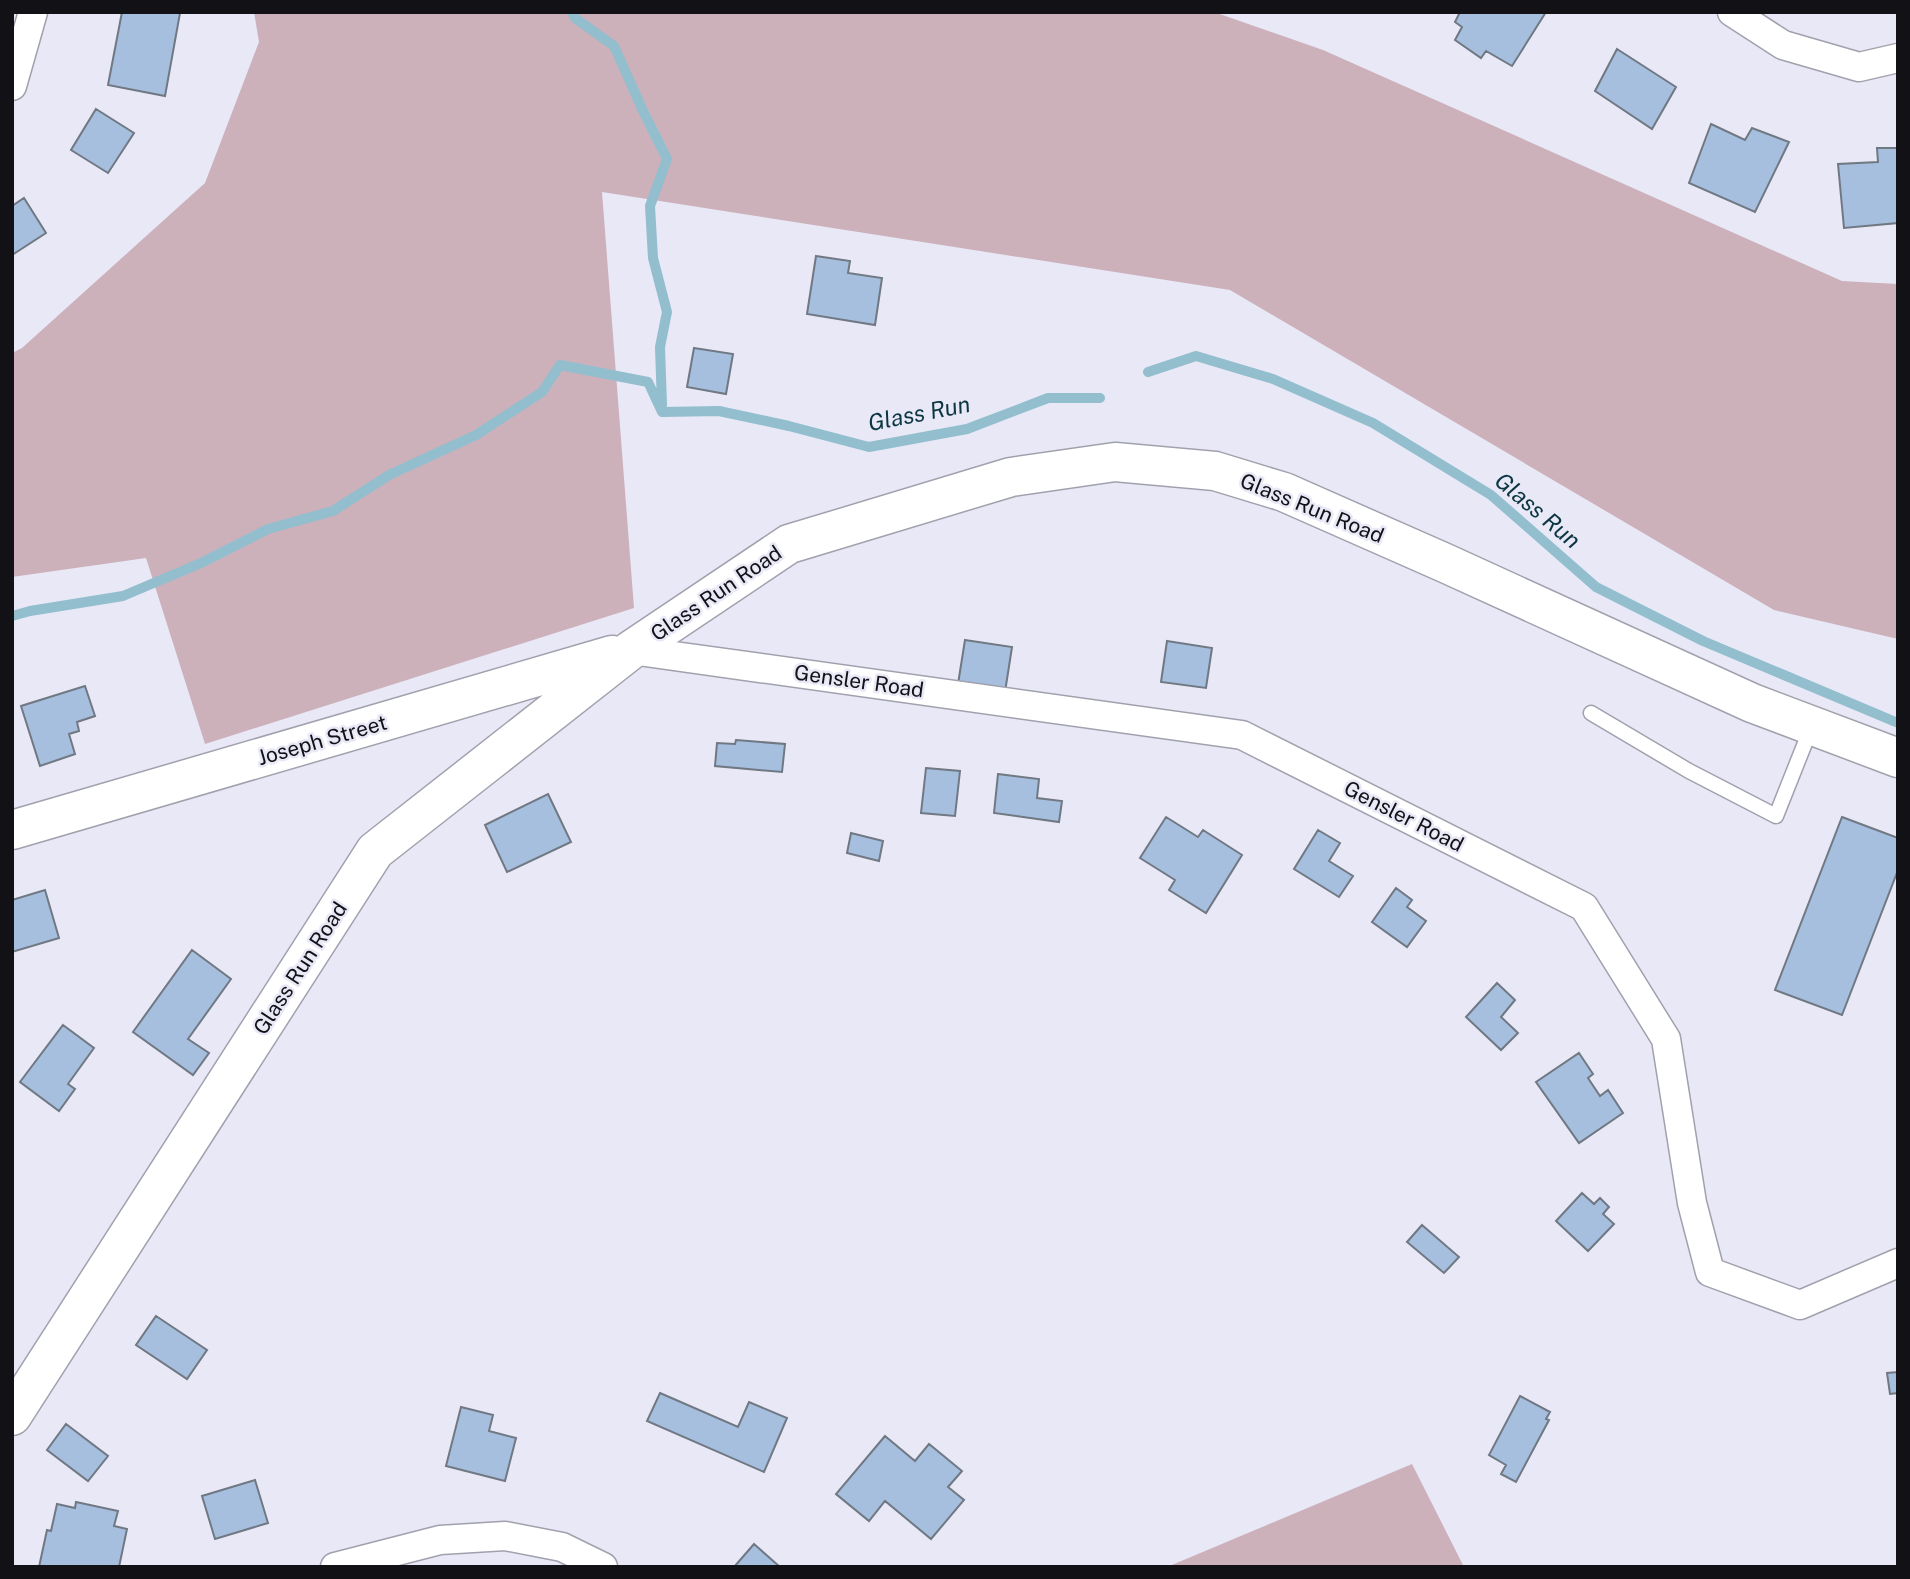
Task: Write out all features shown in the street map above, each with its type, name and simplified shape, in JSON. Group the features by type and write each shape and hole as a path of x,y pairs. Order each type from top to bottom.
{"main road":[{"name":"Glass Run Road","path":"12,1416 375,851 631,650 789,544 1011,477 1115,462 1215,471 1284,492 1752,704 1898,758"},
{"name":"Joseph Street","path":"12,830 631,650"}],"street":[{"path":"12,86 33,12"},
{"path":"1731,12 1783,45 1858,67 1898,58"},
{"name":"Gensler Road","path":"631,650 1242,735 1584,907 1666,1039 1692,1203 1710,1272 1800,1305 1898,1263"},
{"path":"335,1567 440,1540 505,1535 562,1547 603,1567"}],"lane":[{"path":"1591,712 1689,771 1776,816 1812,726"}],"shaded area":[{"path":"254,12 1214,12 1323,50 1842,281 1898,284 1898,639 1774,610 1230,290 602,192 634,608 205,744 146,558 12,577 12,353 22,348 205,183 259,42"},
{"path":"1412,1464 1464,1567 1167,1567"}],"building":[{"path":"122,12 180,13 165,96 108,85"},
{"path":"1460,12 1546,12 1512,66 1486,51 1481,58 1455,40 1462,27 1455,22"},
{"path":"1617,49 1676,87 1652,129 1595,91"},
{"path":"96,109 134,133 108,173 71,150"},
{"path":"1711,124 1745,140 1752,128 1789,142 1755,212 1689,183"},
{"path":"1877,148 1898,148 1898,223 1844,228 1838,164 1878,162"},
{"path":"24,198 46,233 12,255 12,206"},
{"path":"816,256 850,261 848,273 882,278 875,325 807,314"},
{"path":"694,348 733,354 726,394 687,387"},
{"path":"965,640 1012,647 1005,692 958,684"},
{"path":"1167,641 1212,648 1206,688 1161,682"},
{"path":"85,686 95,716 77,722 79,731 69,734 75,754 40,766 21,706"},
{"path":"736,740 785,744 782,772 715,766 717,743 735,744"},
{"path":"926,768 960,771 955,816 921,813"},
{"path":"998,774 1039,779 1037,798 1062,801 1059,822 994,813"},
{"path":"548,794 571,842 507,872 485,825"},
{"path":"1166,817 1198,837 1203,830 1242,855 1206,913 1169,890 1175,880 1140,858"},
{"path":"1842,817 1898,838 1898,870 1842,1015 1775,990"},
{"path":"1318,830 1340,843 1329,861 1353,876 1339,897 1294,869"},
{"path":"851,833 883,841 879,861 847,853"},
{"path":"1396,888 1412,900 1407,907 1426,921 1407,947 1372,922"},
{"path":"45,890 59,938 12,952 12,900"},
{"path":"192,950 231,979 188,1039 209,1053 193,1075 133,1032"},
{"path":"1497,983 1515,1000 1501,1017 1518,1033 1501,1050 1466,1017"},
{"path":"63,1025 94,1048 68,1084 75,1089 59,1111 20,1082"},
{"path":"1579,1053 1593,1074 1588,1078 1600,1096 1608,1090 1623,1113 1579,1143 1536,1082"},
{"path":"1582,1193 1594,1204 1600,1198 1609,1207 1603,1214 1614,1224 1588,1251 1556,1221"},
{"path":"1422,1225 1459,1257 1444,1273 1407,1242"},
{"path":"156,1316 207,1350 187,1379 136,1345"},
{"path":"1898,1372 1898,1393 1890,1394 1887,1373"},
{"path":"660,1393 738,1427 749,1402 787,1418 764,1472 647,1421"},
{"path":"1520,1396 1550,1412 1546,1419 1549,1420 1516,1482 1501,1474 1506,1465 1489,1455"},
{"path":"461,1407 493,1415 489,1431 516,1438 505,1481 446,1466"},
{"path":"66,1424 108,1456 88,1481 47,1450"},
{"path":"885,1436 915,1461 929,1444 962,1471 948,1487 964,1500 931,1539 885,1501 869,1521 836,1494"},
{"path":"255,1480 268,1523 215,1539 202,1496"},
{"path":"76,1502 118,1511 114,1526 127,1529 119,1567 39,1567 47,1530 51,1531 57,1504 75,1508"},
{"path":"754,1544 780,1567 734,1567"}],"waterway":[{"path":"572,12 575,18 614,46 667,159 650,206 653,258 667,312 660,347 662,405"},
{"name":"Glass Run","path":"1148,372 1196,356 1273,379 1373,423 1491,495 1596,587 1703,641 1898,723"},
{"path":"12,616 123,596 201,563 268,529 333,511 389,475 476,435 542,392 560,365 648,382 662,412"},
{"name":"Glass Run","path":"662,412 719,411 869,447 967,429 1048,398 1100,398"}]}
